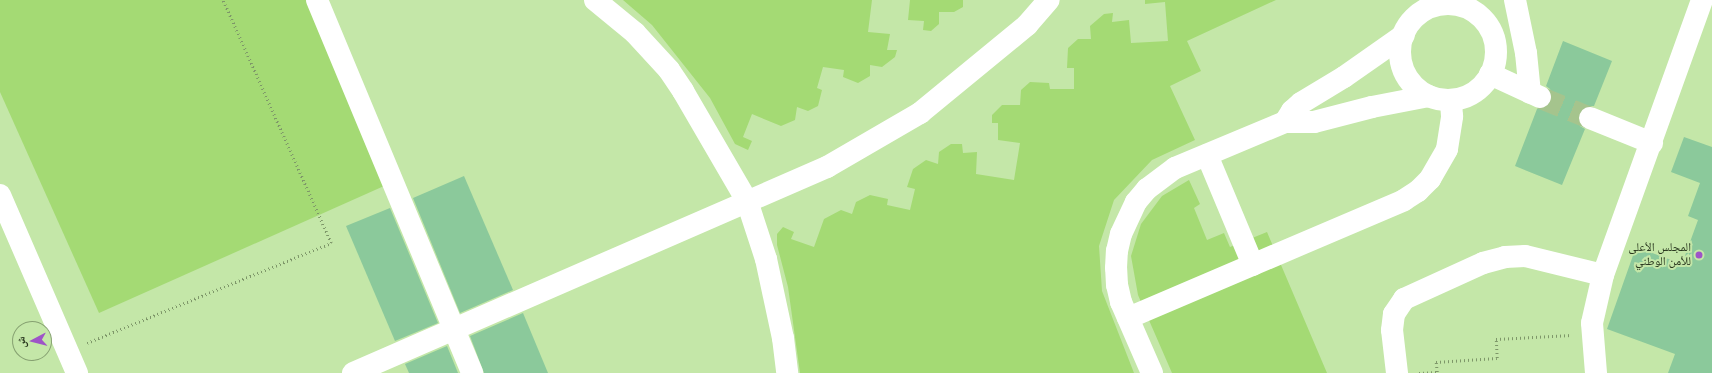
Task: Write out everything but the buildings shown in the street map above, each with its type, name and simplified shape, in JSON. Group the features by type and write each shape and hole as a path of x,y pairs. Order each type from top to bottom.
{"street":[{"path":"317,0 472,373"},
{"path":"595,0 635,33 669,70 683,91 747,201 766,259 783,338 787,373"},
{"path":"353,373 827,166 920,113 1027,25 1049,0"},
{"path":"1490,74 1535,95 1516,0"},
{"path":"1596,373 1592,323 1603,275 1652,143 1702,0"},
{"path":"1152,373 1121,302 1116,268 1118,245 1128,218 1140,198 1160,177 1175,168 1285,122 1305,123 1372,107 1429,96 1451,100 1474,92 1485,82 1490,74 1496,56 1494,37 1484,20 1468,4 1440,4 1423,6 1408,26 1404,35 1401,55 1406,75 1413,84 1429,96"},
{"path":"1285,122 1301,103 1379,53 1404,35"},
{"path":"1324,89 1336,116"},
{"path":"1128,318 1389,208 1418,191 1430,179 1447,149 1452,116 1451,100"},
{"path":"1590,118 1652,143"},
{"path":"1206,155 1253,266"},
{"path":"0,196 77,373"},
{"path":"1397,373 1392,330 1394,314 1404,299 1482,263 1505,257 1534,258 1603,275"}],"path":[{"path":"68,350 331,243 223,0"},
{"path":"1417,373 1436,372 1436,362 1497,358 1496,339 1593,333"}],"green space":[{"path":"0,0 317,0 393,182 99,313 0,92"},
{"path":"623,0 872,0 868,32 890,34 887,50 897,50 895,57 882,67 870,65 870,76 858,83 843,77 844,70 823,67 817,88 822,90 818,106 808,111 797,107 795,120 781,126 752,114 743,137 752,141 748,150 735,144 710,98 652,25"},
{"path":"910,0 963,0 963,7 954,12 939,12 939,24 931,31 923,30 924,21 908,20"},
{"path":"1145,0 1276,0 1187,41 1201,71 1170,86 1195,140 1152,160 1114,200 1099,246 1102,291 1134,373 800,373 788,287 777,245 777,234 783,227 794,232 791,239 814,247 824,219 841,210 852,214 856,202 870,195 888,199 887,205 910,210 915,189 907,187 913,169 926,160 938,164 939,152 951,144 962,144 963,153 977,152 976,174 1014,180 1020,143 998,140 998,123 992,123 992,115 1002,105 1020,105 1021,90 1030,82 1049,83 1050,89 1074,89 1074,68 1067,68 1068,48 1078,39 1091,39 1090,26 1104,14 1113,13 1112,22 1129,20 1131,43 1168,41 1165,2 1145,4"},
{"path":"1189,180 1200,204 1194,208 1207,240 1224,233 1230,247 1267,232 1327,373 1172,373 1138,295 1131,256 1141,224 1162,196"}],"tunnel":[{"path":"1541,98 1590,118"}],"place":[{"name":"المجلس الأعلى للأمن الوطني","path":"1699,255"}]}
